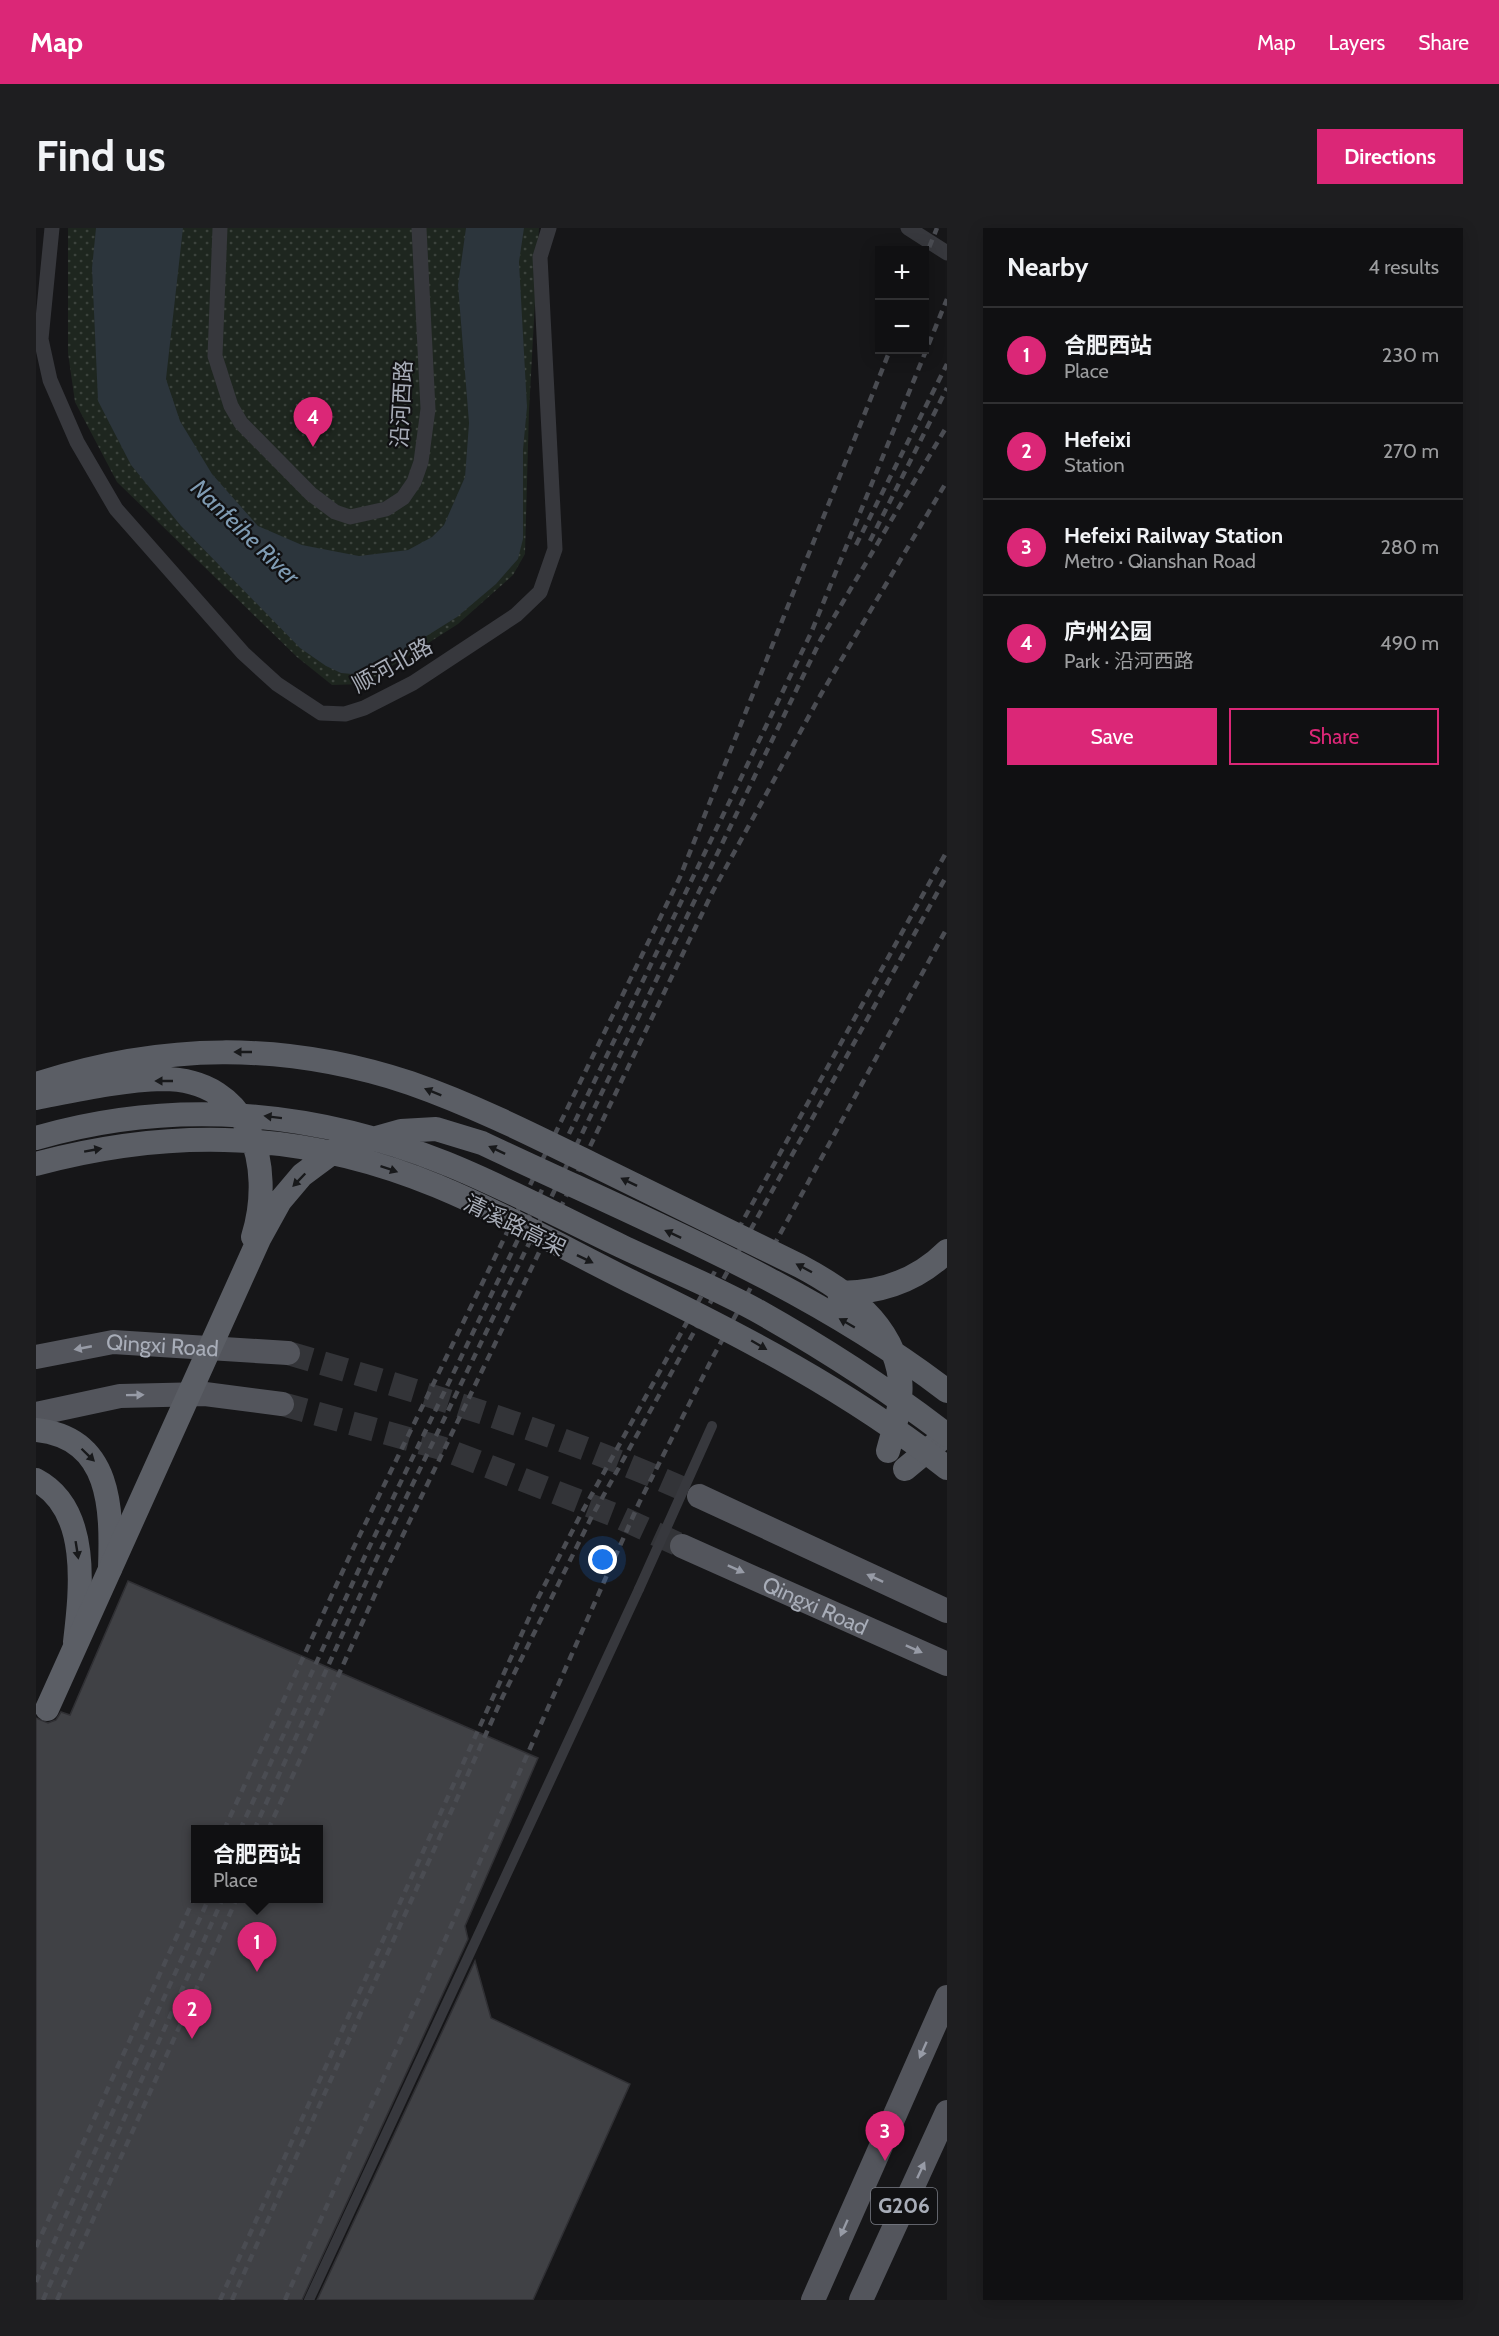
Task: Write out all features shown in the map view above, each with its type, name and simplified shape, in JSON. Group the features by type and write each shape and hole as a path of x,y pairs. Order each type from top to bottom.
{"highway":[{"path":"36,1084 89,1067 155,1055 254,1052 299,1058 410,1083 497,1118 800,1266 832,1283 859,1303 893,1351 900,1380 898,1414 888,1451"},
{"path":"36,1098 93,1087 164,1079 193,1083 218,1094 238,1112 250,1131 259,1154 262,1178 256,1226 240,1282 74,1650 65,1670 61,1679 56,1689 52,1699 47,1709 76,1644 101,1591 110,1569 259,1239 280,1201 302,1175 337,1149 401,1131 436,1129 482,1143 766,1278 871,1338 906,1360 947,1391"},
{"name":"清溪路高架","path":"36,1138 80,1125 138,1116 194,1113 243,1114 293,1120 367,1135 446,1163 754,1309 857,1371 947,1435"},
{"name":"清溪路高架","path":"36,1164 87,1150 141,1142 193,1138 291,1145 364,1161 437,1186 742,1335 841,1392 947,1468"},
{"path":"766,1278 830,1292 867,1293 896,1286 918,1275 947,1251"},
{"path":"36,1430 58,1434 79,1446 95,1461 105,1484 112,1521 110,1569"},
{"path":"905,1469 947,1435"},
{"path":"36,1480 56,1496 68,1514 74,1532 80,1572 74,1650"}],"main road":[{"name":"Qingxi Road","path":"36,1357 113,1342 288,1353"},
{"name":"Qingxi Road","path":"36,1414 120,1396 205,1394 282,1404"},
{"path":"699,1496 947,1611"},
{"name":"Qingxi Road","path":"682,1546 947,1664"},
{"name":"G206","path":"813,2300 947,1997"},
{"name":"G206","path":"861,2300 947,2112"}],"street":[{"name":"顺河北路","path":"52,228 41,339 43,357 50,380 77,442 116,509 243,652 277,684 321,713 345,714 364,708 413,683 516,615 540,592 549,571 555,549 540,257 549,228"},
{"name":"沿河西路","path":"220,228 215,356 231,406 241,423 311,494 335,512 350,517 386,509 403,498 414,483 421,462 428,409 420,228"},
{"path":"908,228 947,252"},
{"path":"309,2300 639,1589 712,1426"}],"shaded area":[{"path":"68,228 539,228 529,411 525,554 513,575 458,624 364,684 332,685 297,657 117,482 75,402 68,353"}],"water":[{"name":"Nanfeihe River","path":"96,228 183,228 166,379 180,421 212,474 258,526 302,545 359,556 408,550 432,537 444,525 465,477 469,423 458,285 466,228 524,228 519,262 527,407 523,450 523,539 518,559 496,584 457,617 369,672 341,673 326,666 300,648 181,526 131,465 98,401 92,268"}],"building":[{"path":"128,1581 538,1758 465,1926 468,1939 302,2300 36,2300 36,1718 48,1723 56,1720 61,1712 70,1715"},
{"path":"475,1961 491,2018 630,2084 533,2300 317,2300"}],"tunnel":[{"path":"288,1353 496,1417 598,1454 699,1496"},
{"path":"282,1404 441,1448 617,1516 682,1546"}],"railway":[{"path":"929,248 937,228"},
{"path":"242,1825 365,1556 811,633 947,299"},
{"path":"226,1825 352,1551 680,877 888,354"},
{"path":"856,545 947,364"},
{"path":"870,541 947,388"},
{"path":"256,1825 376,1560 821,639 947,426"},
{"path":"270,1825 388,1566 713,891 820,696 947,481"},
{"path":"220,2300 538,1598 581,1514 947,851"},
{"path":"232,2300 503,1696 591,1518 947,875"},
{"path":"285,2300 639,1503 714,1355 947,928"},
{"path":"36,2247 192,1903"},
{"path":"36,2282 207,1903"},
{"path":"43,2300 221,1903"},
{"path":"57,2300 235,1903"}],"place":[{"name":"庐州公园","path":"313,447"},
{"name":"合肥西站","path":"257,1972"},
{"name":"Hefeixi","path":"192,2039"},
{"name":"Hefeixi Railway Station","path":"885,2161"}]}
